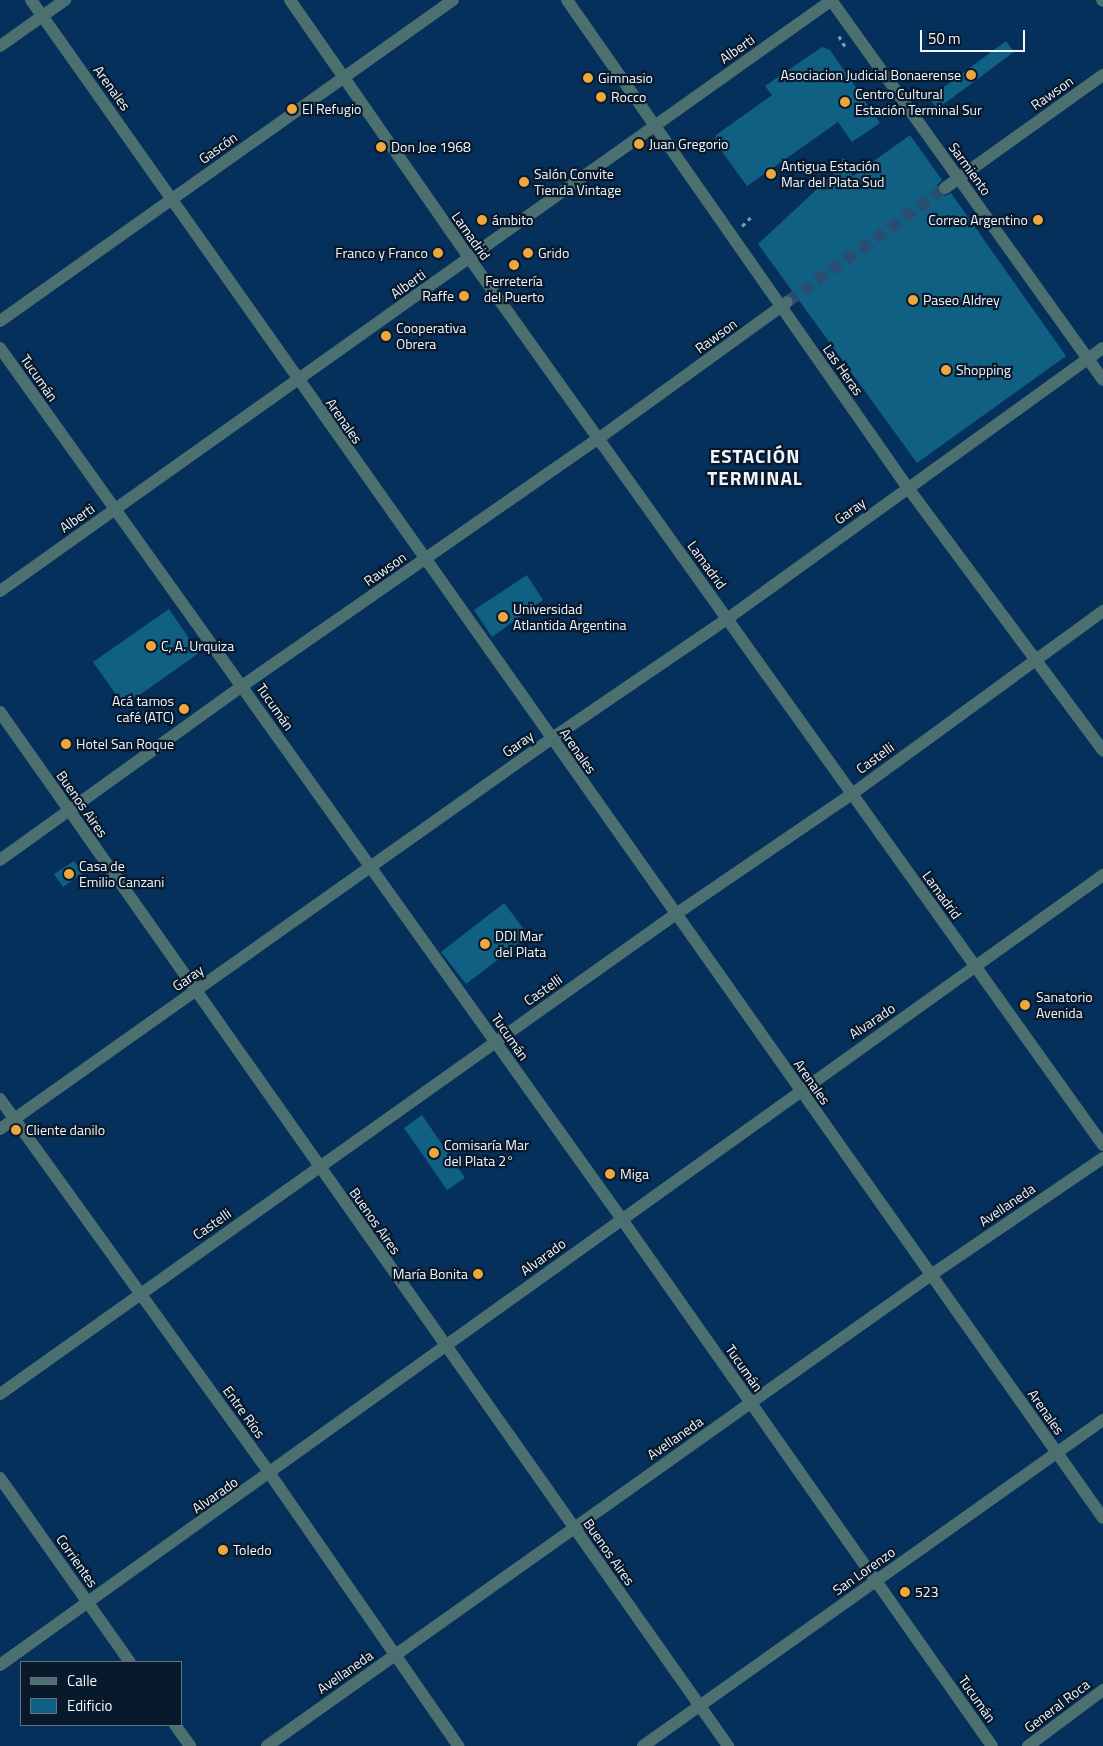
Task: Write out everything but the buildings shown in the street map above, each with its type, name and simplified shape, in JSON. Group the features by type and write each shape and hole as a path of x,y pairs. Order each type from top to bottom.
{"street":[{"name":"Arenales","path":"31,0 172,198 297,381 1103,1518"},
{"path":"0,46 65,0"},
{"name":"Lamadrid","path":"290,0 343,79 598,440 1103,1145"},
{"name":"Gascón","path":"0,321 453,0"},
{"name":"Las Heras","path":"567,0 784,305 908,488 1037,659 1103,751"},
{"name":"Alberti","path":"0,591 470,259 831,0"},
{"name":"Sarmiento","path":"831,0 1103,380"},
{"name":"Rawson","path":"944,188 1103,75"},
{"name":"Rawson","path":"0,860 242,686 598,440 784,305"},
{"name":"Tucumán","path":"0,348 621,1218 992,1746"},
{"name":"Garay","path":"0,1129 552,739 727,619 1103,348"},
{"name":"Castelli","path":"0,1394 676,914 852,794 1103,611"},
{"name":"Buenos Aires","path":"0,712 318,1168 728,1746"},
{"name":"Alvarado","path":"0,1665 270,1474 799,1090 976,968 1103,874"},
{"name":"Entre Ríos","path":"0,1099 270,1474 458,1746"},
{"name":"Avellaneda","path":"267,1746 930,1275 1103,1158"},
{"name":"San Lorenzo","path":"643,1746 1103,1420"},
{"name":"Corrientes","path":"0,1478 129,1661"},
{"name":"General Roca","path":"1028,1746 1103,1690"},
{"path":"176,1726 190,1746"}],"path":[{"path":"843,163 845,158"},
{"path":"852,167 856,163"},
{"path":"818,178 822,182"},
{"path":"744,224 753,215"}],"tunnel":[{"path":"787,302 945,188"}],"place":[{"name":"Asociacion Judicial Bonaerense","path":"971,75"},
{"name":"Gimnasio","path":"588,78"},
{"name":"Rocco","path":"601,97"},
{"name":"Centro Cultural Estación Terminal Sur","path":"845,102"},
{"name":"El Refugio","path":"292,109"},
{"name":"Juan Gregorio","path":"639,144"},
{"name":"Don Joe 1968","path":"381,147"},
{"name":"Antigua Estación Mar del Plata Sud","path":"771,174"},
{"name":"Salón Convite Tienda Vintage","path":"524,182"},
{"name":"ámbito","path":"482,220"},
{"name":"Correo Argentino","path":"1038,220"},
{"name":"Franco y Franco","path":"438,253"},
{"name":"Grido","path":"528,253"},
{"name":"Ferretería del Puerto","path":"514,265"},
{"name":"Raffe","path":"464,296"},
{"name":"Paseo Aldrey","path":"913,300"},
{"name":"Cooperativa Obrera","path":"386,336"},
{"name":"Shopping","path":"946,370"},
{"name":"Universidad Atlantida Argentina","path":"503,617"},
{"name":"C, A. Urquiza","path":"151,646"},
{"name":"Acá tamos café (ATC)","path":"184,709"},
{"name":"Hotel San Roque","path":"66,744"},
{"name":"Casa de Emilio Canzani","path":"69,874"},
{"name":"DDI Mar del Plata","path":"485,944"},
{"name":"Sanatorio Avenida","path":"1025,1005"},
{"name":"Cliente danilo","path":"16,1130"},
{"name":"Comisaría Mar del Plata 2°","path":"434,1153"},
{"name":"Miga","path":"610,1174"},
{"name":"María Bonita","path":"478,1274"},
{"name":"Toledo","path":"223,1550"},
{"name":"523","path":"905,1592"}],"district":[{"name":"ESTACIÓN TERMINAL","path":"755,467"}]}
